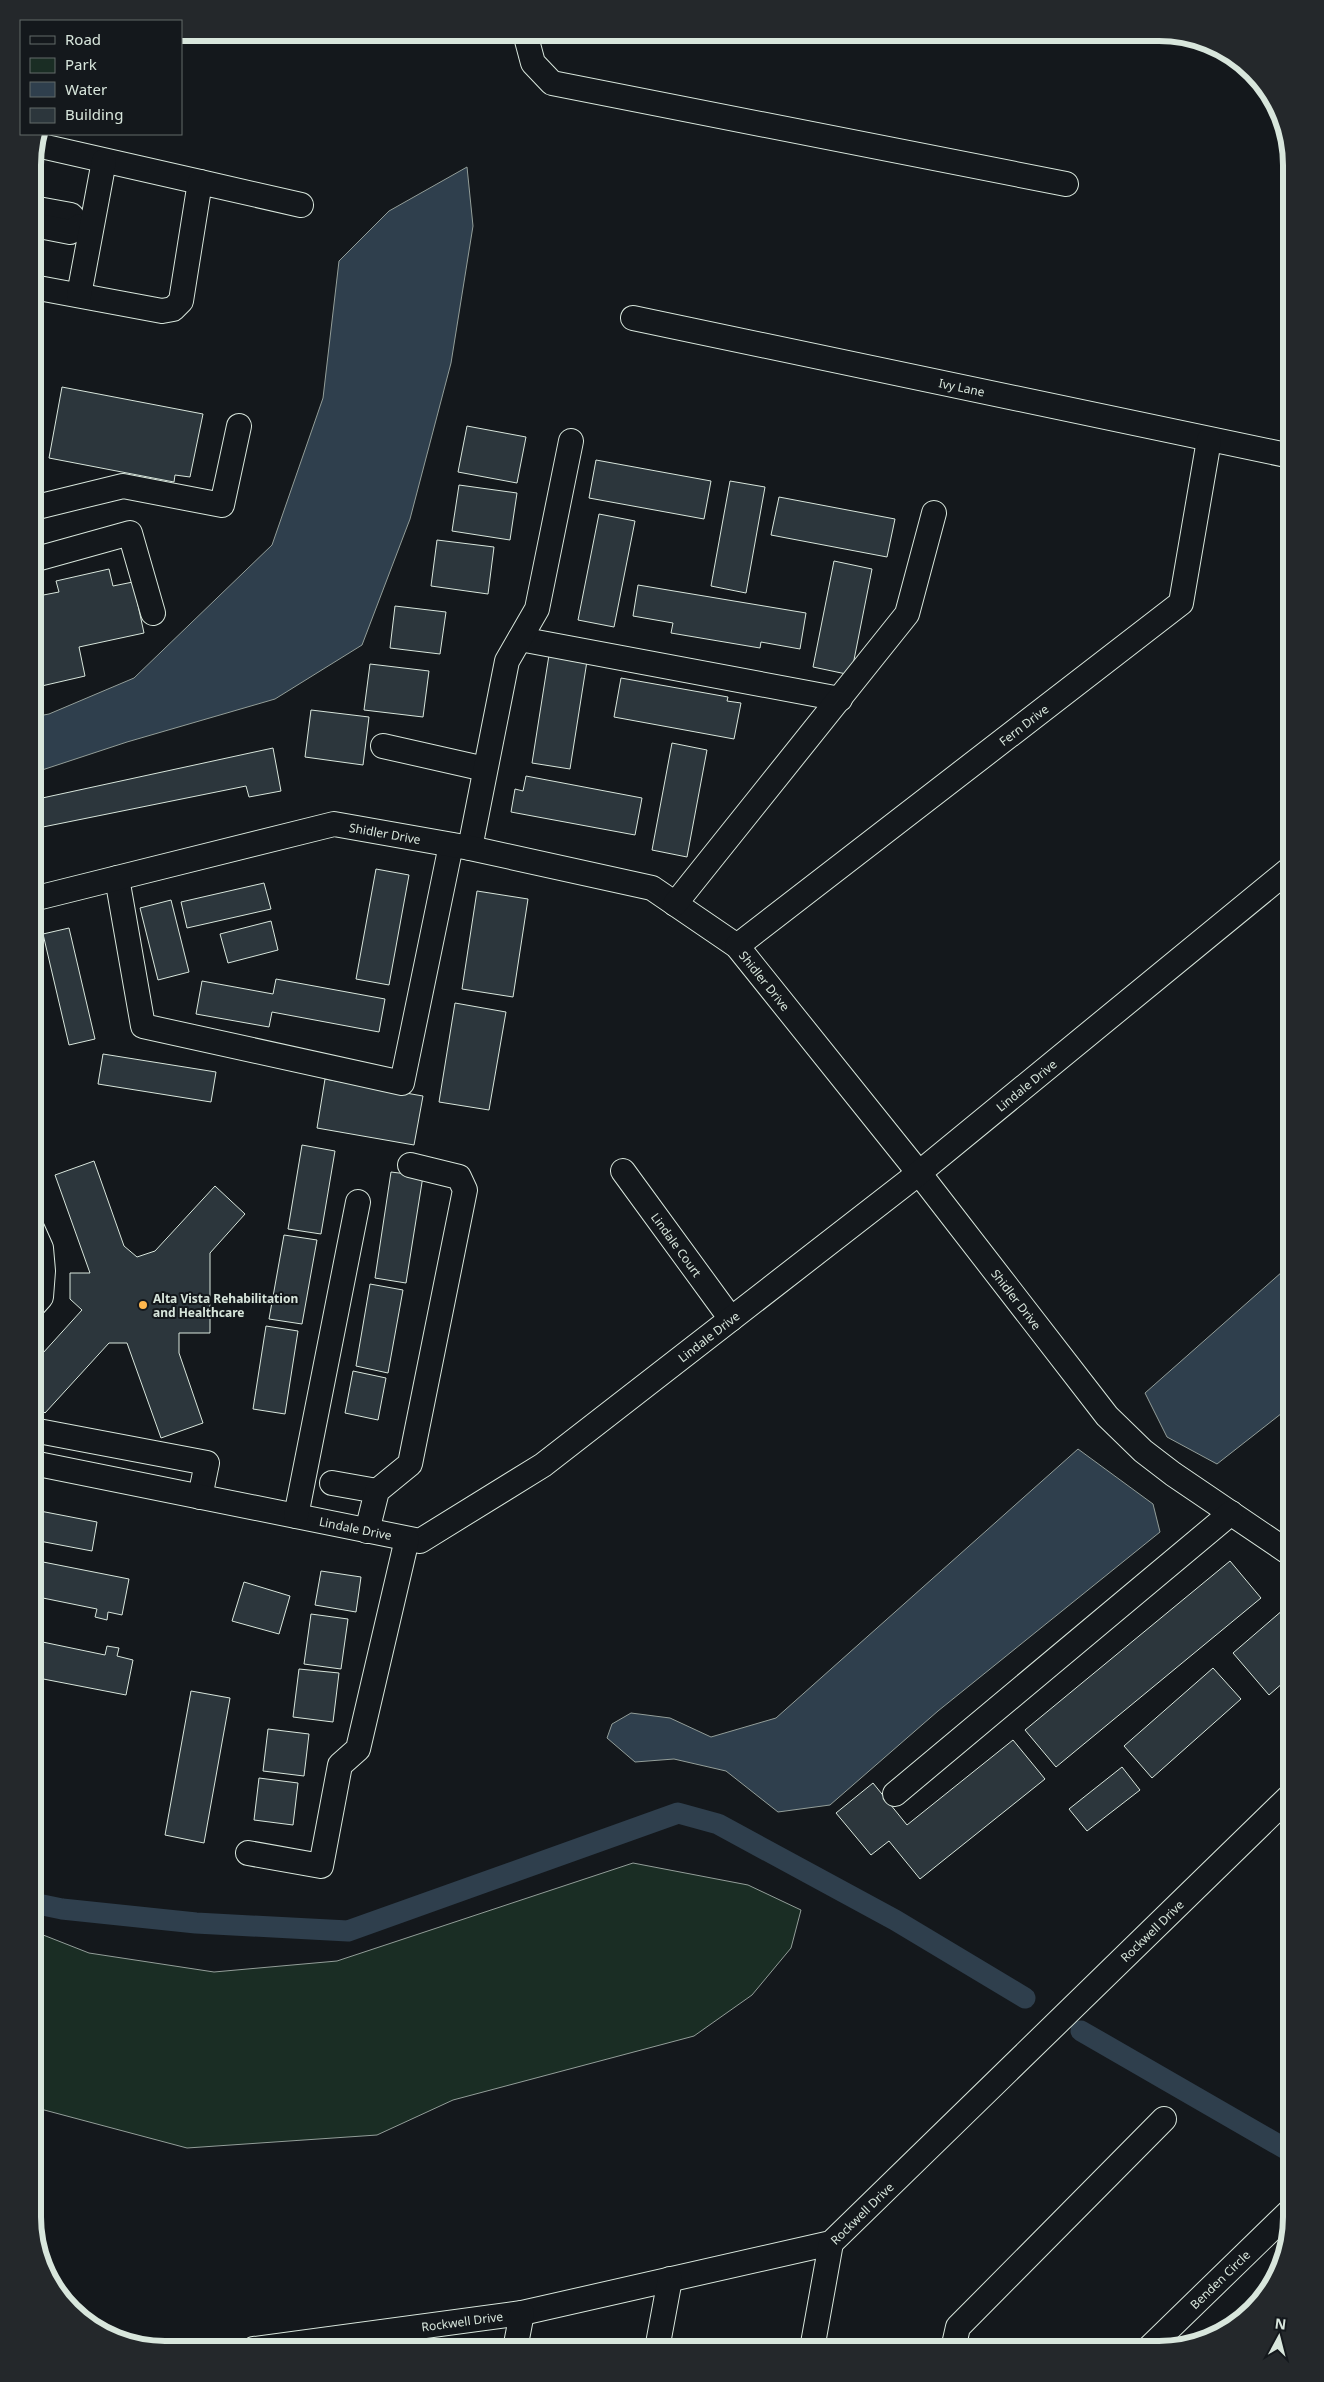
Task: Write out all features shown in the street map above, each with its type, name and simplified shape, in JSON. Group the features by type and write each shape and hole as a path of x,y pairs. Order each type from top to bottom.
{"street":[{"path":"527,41 533,63 552,83 1066,184"},
{"path":"42,148 301,205"},
{"path":"79,295 86,227 104,161"},
{"path":"42,288 162,311 174,309 181,301 200,182"},
{"path":"42,211 71,215 86,227"},
{"path":"42,227 70,232 86,227"},
{"name":"Ivy Lane","path":"633,318 1283,454"},
{"path":"42,506 123,486 222,505 239,426"},
{"name":"Fern Drive","path":"737,946 1181,603 1209,440"},
{"path":"117,878 143,1026 402,1083 461,847 486,769 507,661 538,609 571,441"},
{"path":"675,904 908,614 934,513"},
{"path":"42,558 130,533 153,613"},
{"path":"520,639 840,699"},
{"path":"383,746 486,769"},
{"name":"Shidler Drive","path":"42,897 334,824 461,847 652,888 737,946 919,1173 1107,1416 1151,1457 1283,1548"},
{"name":"Lindale Drive","path":"41,1465 420,1541 543,1465 919,1173 1283,875"},
{"path":"367,1531 377,1492 410,1464 464,1190 459,1176 410,1165"},
{"name":"Lindale Court","path":"622,1170 731,1319"},
{"path":"296,1516 358,1202"},
{"path":"41,1254 43,1272 41,1291"},
{"path":"41,1432 207,1463 200,1497"},
{"path":"332,1483 377,1492"},
{"path":"895,1794 1231,1513"},
{"path":"248,1853 321,1866 340,1765 358,1749 407,1539"},
{"name":"Rockwell Drive","path":"365,2340 522,2313 831,2243 1283,1804"},
{"path":"956,2341 958,2327 1164,2119"},
{"name":"Benden Circle","path":"1157,2341 1283,2219"},
{"path":"813,2341 831,2243"},
{"path":"659,2341 670,2279"},
{"path":"516,2340 522,2313"}],"green space":[{"path":"633,1863 748,1885 801,1910 791,1948 752,1995 694,2036 453,2100 377,2135 187,2148 41,2109 41,1934 89,1953 214,1972 337,1961"}],"water":[{"path":"467,167 473,226 451,363 410,519 362,645 275,699 127,742 42,770 42,715 134,678 272,545 323,398 339,261 389,211"},
{"path":"1283,1271 1283,1412 1217,1464 1167,1437 1145,1393"},
{"path":"1078,1449 1153,1504 1160,1532 938,1711 830,1805 778,1812 726,1771 674,1759 635,1762 607,1738 612,1724 631,1713 670,1718 711,1737 776,1718"}],"building":[{"path":"62,387 203,414 190,477 175,475 174,482 49,458"},
{"path":"467,426 526,437 517,483 458,472"},
{"path":"596,460 711,481 704,519 589,498"},
{"path":"730,481 765,487 746,593 711,586"},
{"path":"459,485 517,493 510,540 452,531"},
{"path":"779,497 895,519 887,557 771,535"},
{"path":"599,514 635,521 614,627 578,620"},
{"path":"437,540 494,547 488,594 431,586"},
{"path":"834,561 872,569 851,675 813,667"},
{"path":"109,569 113,586 133,582 144,633 79,647 85,676 42,686 42,595 59,592 56,581"},
{"path":"638,585 806,613 800,649 761,642 760,648 671,633 673,623 633,616"},
{"path":"395,606 446,612 440,654 390,648"},
{"path":"549,655 587,661 570,769 532,763"},
{"path":"370,664 429,671 423,717 364,710"},
{"path":"621,678 728,697 727,701 741,703 734,739 614,717"},
{"path":"311,710 369,717 363,765 305,757"},
{"path":"672,743 707,750 687,857 652,850"},
{"path":"273,748 281,791 249,797 246,786 42,827 42,798"},
{"path":"526,776 642,798 635,835 511,812 515,789 523,791"},
{"path":"376,869 409,875 389,985 356,979"},
{"path":"264,883 271,909 187,928 181,902"},
{"path":"477,891 528,899 513,997 462,989"},
{"path":"171,900 189,972 158,980 140,908"},
{"path":"271,921 278,950 228,963 220,934"},
{"path":"69,928 95,1039 69,1045 43,934"},
{"path":"276,979 385,999 379,1032 272,1012 269,1027 196,1014 202,981 273,994"},
{"path":"455,1003 506,1012 489,1110 439,1102"},
{"path":"103,1054 216,1072 211,1102 98,1084"},
{"path":"325,1079 423,1096 414,1145 317,1128"},
{"path":"302,1145 335,1151 321,1234 288,1229"},
{"name":"Alta Vista Rehabilitation and Healthcare","path":"94,1161 124,1246 137,1257 155,1251 215,1186 245,1214 210,1253 210,1333 179,1333 179,1353 203,1423 161,1438 127,1343 109,1343 45,1413 41,1410 41,1355 82,1310 70,1299 70,1273 90,1273 55,1175"},
{"path":"391,1172 423,1176 406,1283 375,1278"},
{"path":"284,1235 317,1240 302,1324 269,1319"},
{"path":"370,1284 403,1290 388,1373 356,1366"},
{"path":"266,1326 298,1331 285,1414 253,1409"},
{"path":"353,1371 386,1378 378,1420 345,1413"},
{"path":"41,1511 97,1522 92,1551 41,1541"},
{"path":"1230,1561 1261,1598 1056,1767 1025,1730"},
{"path":"41,1562 129,1579 122,1615 108,1612 107,1620 95,1617 97,1609 41,1598"},
{"path":"321,1571 361,1577 356,1612 315,1605"},
{"path":"244,1582 290,1596 279,1634 232,1621"},
{"path":"1283,1610 1283,1683 1269,1695 1233,1653"},
{"path":"311,1614 348,1619 341,1669 304,1664"},
{"path":"41,1642 105,1655 107,1646 119,1648 117,1656 133,1660 126,1695 41,1679"},
{"path":"1213,1668 1241,1699 1152,1778 1124,1746"},
{"path":"299,1669 339,1673 333,1722 293,1717"},
{"path":"191,1691 230,1698 204,1843 165,1835"},
{"path":"268,1729 309,1734 304,1776 263,1771"},
{"path":"1013,1740 1045,1779 920,1879 889,1841 871,1855 836,1813 873,1783 907,1825"},
{"path":"1122,1767 1140,1790 1087,1831 1069,1809"},
{"path":"259,1778 298,1783 293,1825 254,1820"}],"waterway":[{"path":"41,1905 62,1909 196,1923 348,1931 678,1813 718,1824 895,1920 1025,1998"},
{"path":"1081,2031 1283,2147"}],"place":[{"name":"Alta Vista Rehabilitation and Healthcare","path":"143,1305"}]}
